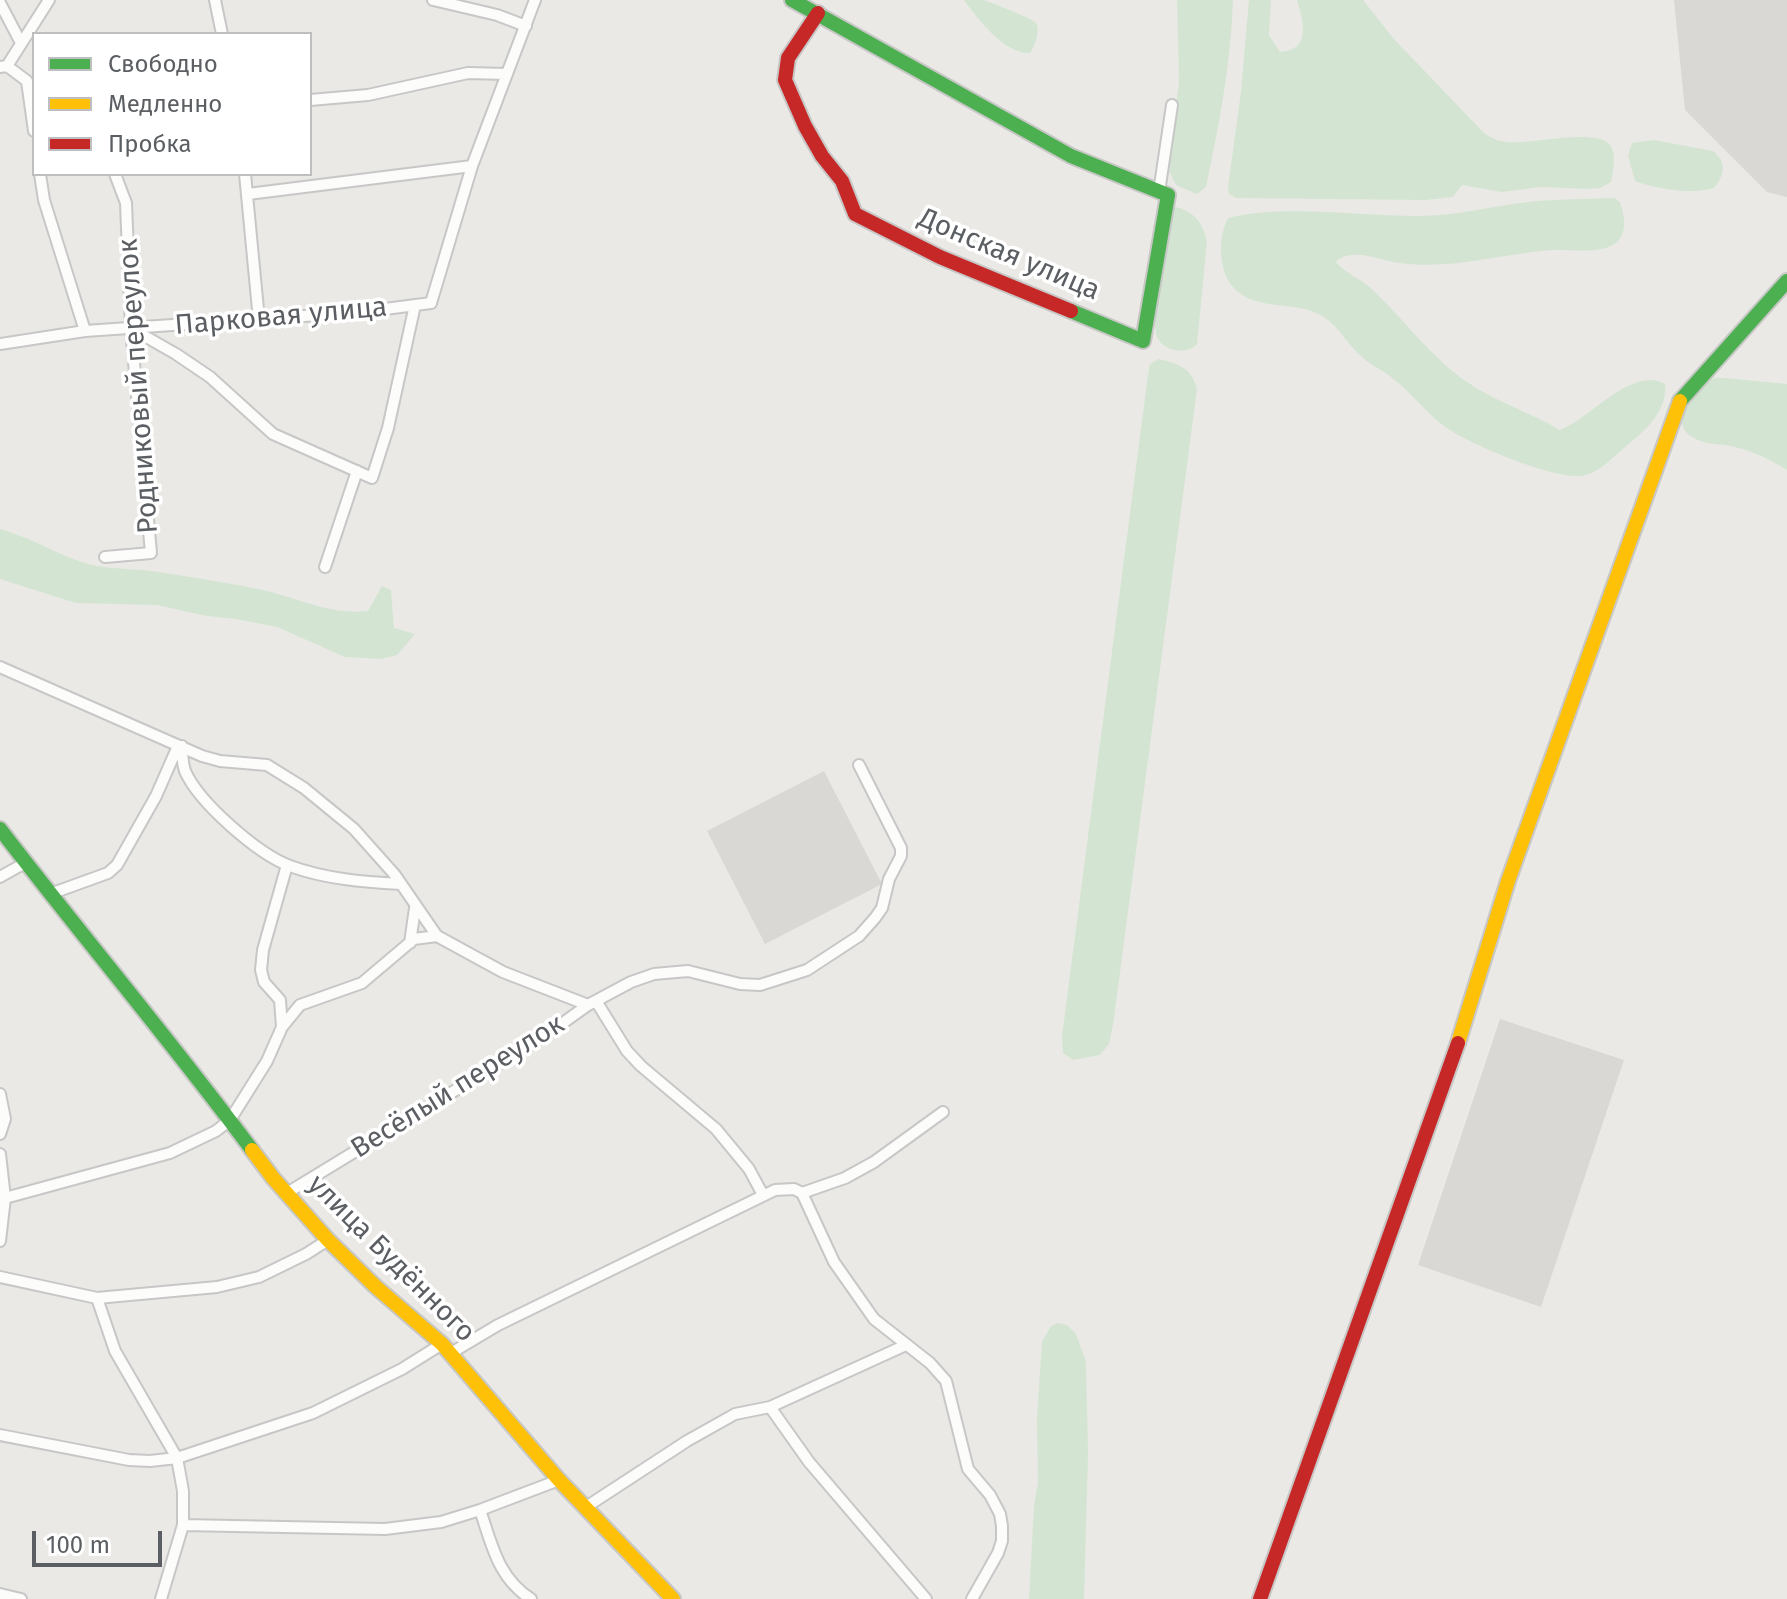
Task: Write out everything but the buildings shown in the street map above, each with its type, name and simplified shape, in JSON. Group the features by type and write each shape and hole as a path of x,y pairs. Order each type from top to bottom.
{"street":[{"path":"32,105 30,79 4,66 49,0"},
{"path":"215,0 222,32"},
{"path":"433,0 497,15 526,26"},
{"path":"248,194 472,166 535,0"},
{"path":"792,0 1071,156 1163,194 1172,105"},
{"path":"0,3 21,43"},
{"name":"Донская улица","path":"818,13 788,58 785,80 805,126 822,156 842,181 855,214 940,257 1143,341 1163,194"},
{"path":"312,100 368,95 468,73 507,74"},
{"name":"Парковая улица","path":"0,344 85,331 259,320 431,303 472,166"},
{"path":"40,176 44,200 85,331"},
{"name":"Родниковый переулок","path":"105,557 151,553 131,329 126,203 116,176"},
{"path":"245,176 259,320"},
{"path":"1260,1599 1444,1085 1513,866 1678,403 1787,281"},
{"name":"Парковая улица","path":"131,329 210,377 273,434 372,478 388,428 415,305"},
{"path":"325,567 357,471"},
{"name":"Весёлый переулок","path":"0,667 220,761 267,765 304,788 354,829 401,884 437,936 503,972 592,1003 641,1066 716,1129 749,1169 763,1195"},
{"path":"181,745 185,770 207,802 231,825 287,865 324,875 401,884"},
{"path":"50,894 108,873 117,865 181,745"},
{"name":"Весёлый переулок","path":"287,1193 533,1043 592,1003 631,982 654,974 688,971 740,984 760,985 807,970 859,936 882,908 889,879 901,856 901,848 859,765"},
{"name":"улица Будённого","path":"0,829 287,1193 328,1240 446,1349 491,1396 559,1480 673,1599"},
{"path":"0,877 25,863"},
{"path":"282,1027 280,1000 264,982 261,970 263,950 287,865"},
{"path":"410,943 415,925 415,906"},
{"path":"3,1197 170,1153 202,1139 230,1120 267,1061 282,1027 300,1005 362,983 410,943 420,937 437,936"},
{"path":"0,1094 5,1119 0,1134"},
{"path":"0,1435 129,1460 150,1461 177,1458 313,1413 763,1195 784,1188 802,1193 845,1178 874,1162 943,1112"},
{"path":"0,1154 3,1197 0,1241"},
{"path":"802,1193 834,1262 874,1319 930,1363 946,1381 968,1469 990,1495 1000,1514 1002,1541 994,1562 972,1599"},
{"path":"0,1277 97,1298 217,1287 259,1277 328,1240"},
{"path":"97,1298 115,1351 177,1458 183,1491 183,1525 161,1599"},
{"path":"586,1507 687,1441 735,1414 770,1407 906,1345"},
{"path":"770,1407 809,1462 926,1599"},
{"path":"183,1525 385,1529 441,1522 559,1480"},
{"path":"480,1510 500,1570 515,1589 531,1599"},
{"path":"0,1594 21,1599"}],"shaded area":[{"path":"1674,0 1787,0 1787,197 1767,192 1685,110"},
{"path":"824,771 882,884 765,944 707,831"},
{"path":"1500,1019 1624,1060 1541,1307 1418,1265"}],"green space":[{"path":"964,0 987,1 1036,23 1037,34 1030,53 1020,52 1001,42"},
{"path":"1177,0 1233,0 1220,117 1206,187 1197,194 1176,185 1168,169 1179,82"},
{"path":"1249,0 1271,0 1269,35 1280,52 1290,50 1301,41 1303,26 1297,0 1363,0 1393,38 1484,133 1507,142 1577,137 1603,140 1610,145 1613,154 1611,182 1600,188 1541,187 1502,192 1462,185 1453,197 1425,200 1236,198 1229,194 1228,187"},
{"path":"1654,140 1713,151 1722,164 1718,183 1714,188 1685,191 1635,181 1628,155 1632,143"},
{"path":"1614,198 1620,202 1624,228 1617,242 1603,249 1552,250 1476,261 1419,265 1358,255 1342,257 1336,262 1374,291 1430,350 1467,382 1560,430 1625,388 1652,380 1665,384 1663,403 1647,427 1607,463 1586,475 1573,476 1535,467 1455,433 1387,374 1364,359 1324,317 1301,308 1265,303 1242,295 1228,280 1222,263 1221,244 1228,218 1249,214 1297,211 1432,216 1528,202"},
{"path":"1172,206 1196,218 1207,241 1197,344 1182,351 1170,349 1160,342 1155,324"},
{"path":"1159,359 1184,368 1192,376 1197,389 1113,1025 1109,1044 1100,1055 1073,1060 1063,1053 1062,1036 1148,375 1150,364"},
{"path":"1715,378 1787,384 1787,470 1748,451 1697,440 1685,430 1682,414 1696,388"},
{"path":"0,529 97,566 239,585 342,611 368,611 382,586 391,590 394,628 415,634 397,655 381,659 345,657 277,627 157,605 76,603 0,579"},
{"path":"1058,1323 1067,1325 1076,1334 1086,1362 1088,1454 1084,1599 1029,1599 1038,1483 1037,1419 1042,1342 1051,1326"}],"traffic: fast":[{"path":"792,0 1071,156 1168,195 1143,341 1071,311"},
{"path":"1680,401 1787,281"},
{"path":"0,829 252,1150"}],"traffic: slow":[{"path":"1458,1043 1508,881 1680,401"},
{"path":"252,1150 328,1240 442,1344 559,1480 673,1599"}],"traffic: jam":[{"path":"818,13 788,58 785,80 805,126 822,156 842,181 855,214 940,257 1071,311"},
{"path":"1260,1599 1458,1043"}]}
